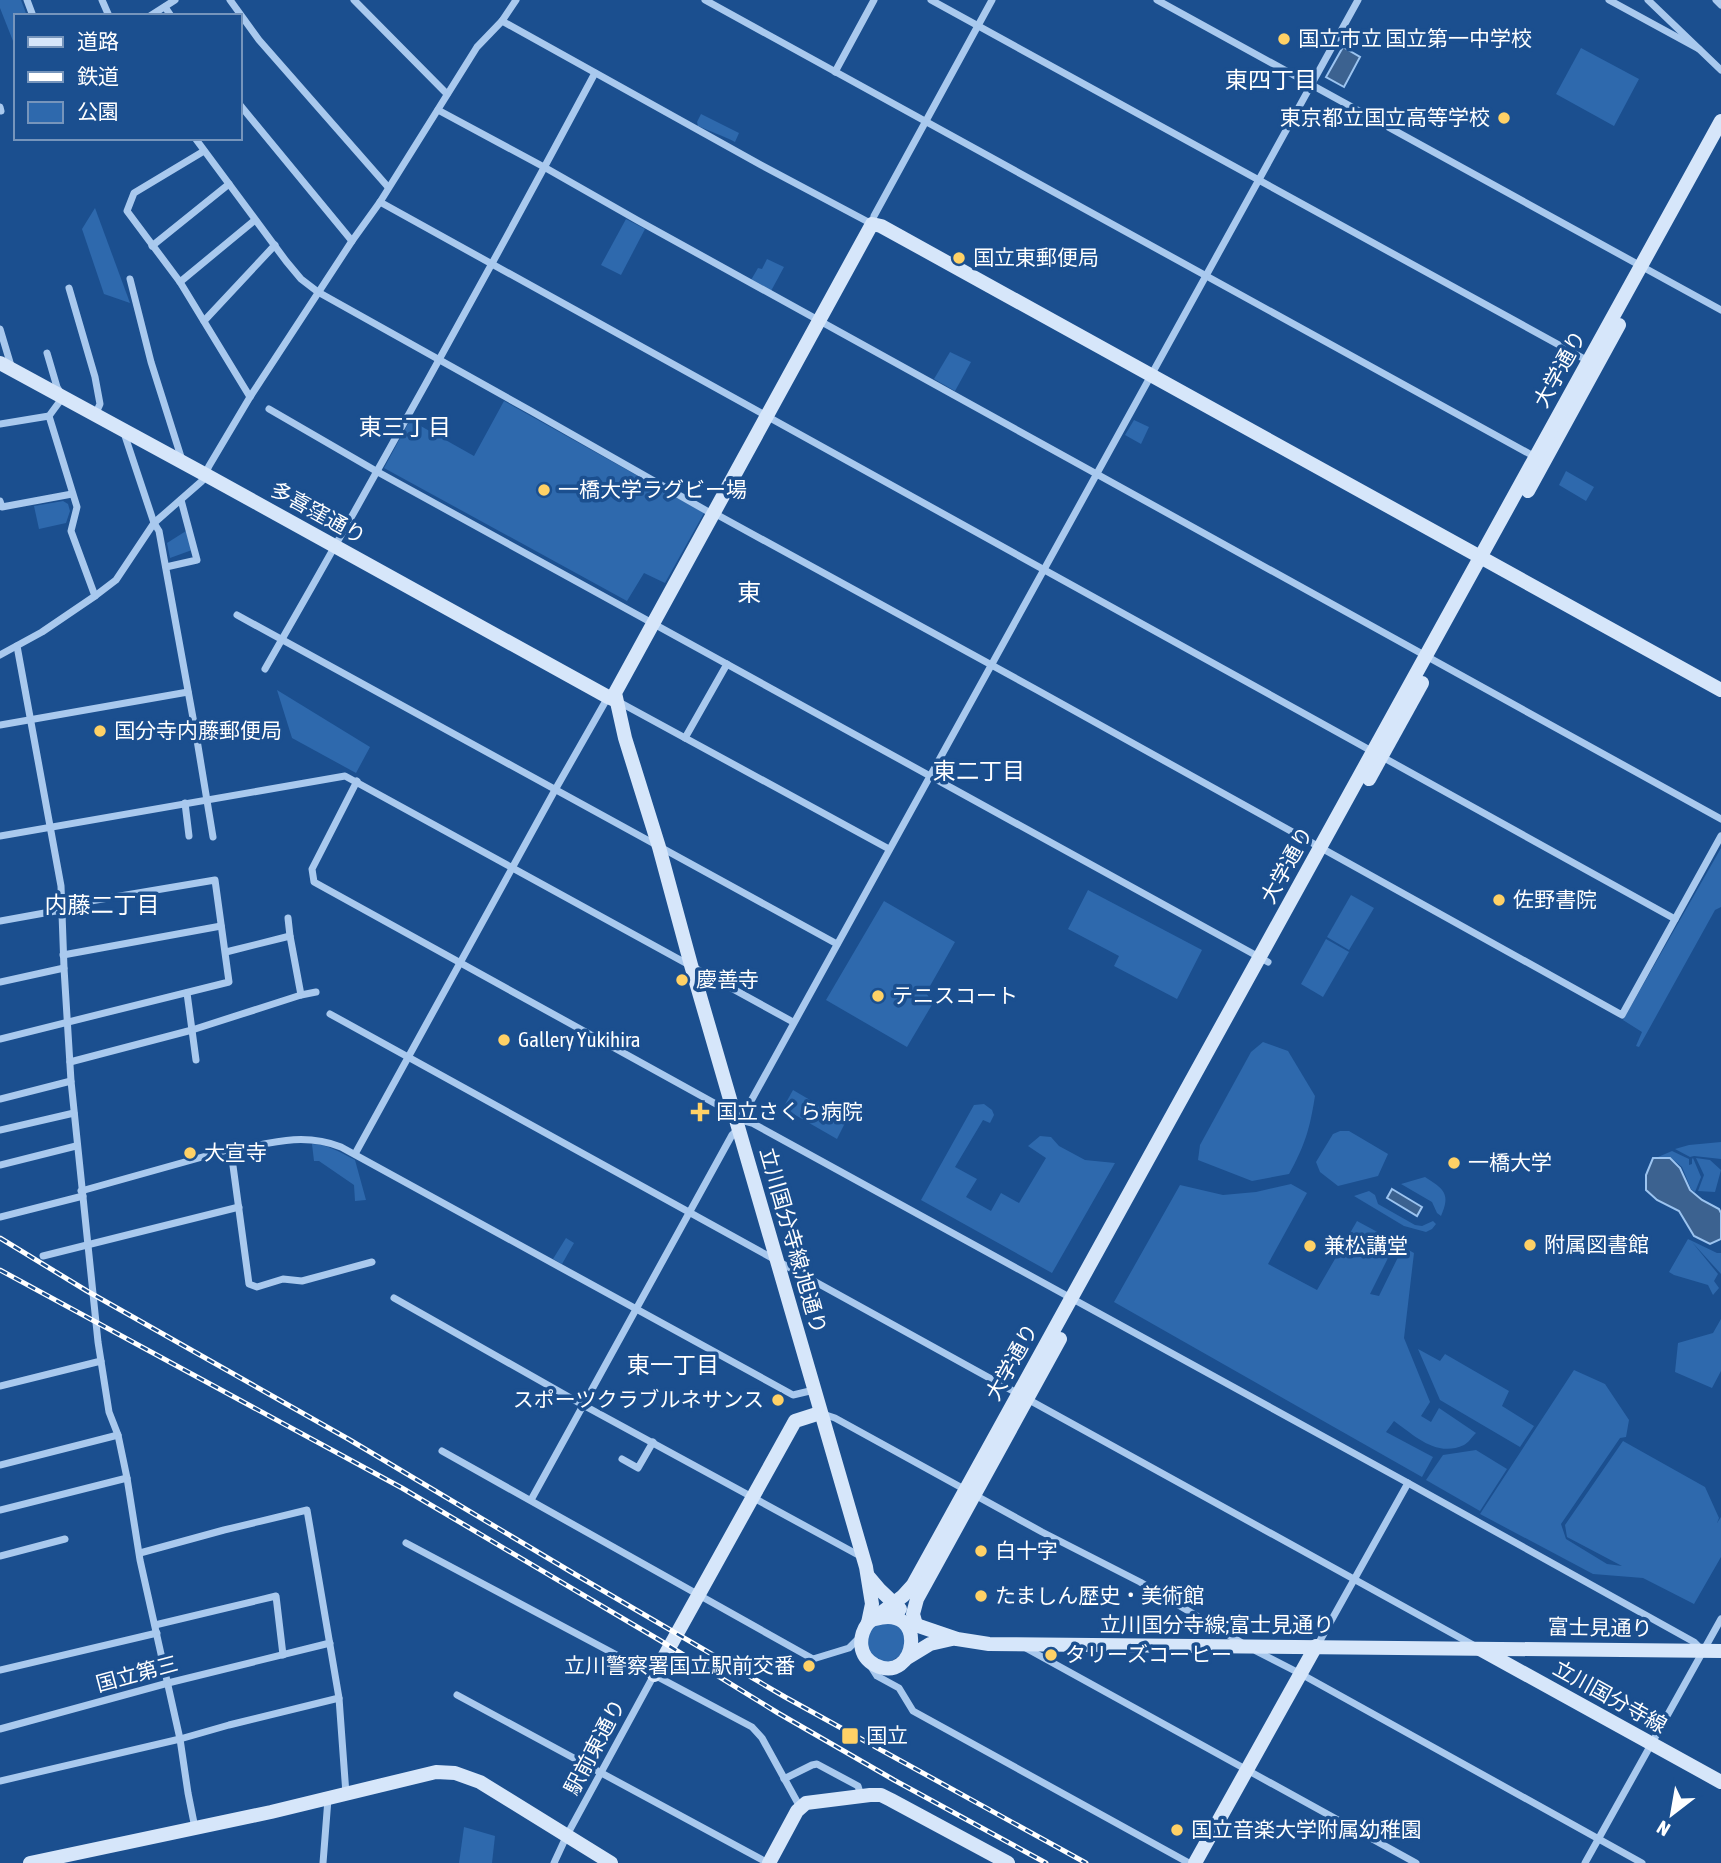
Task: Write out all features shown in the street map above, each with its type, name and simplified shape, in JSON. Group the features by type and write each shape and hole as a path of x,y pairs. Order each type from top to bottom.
{"main road":[{"name":"大学通り","path":"1646,268 1721,121"},
{"name":"大学通り","path":"916,1625 916,1590 1592,363 1721,138"},
{"path":"611,698 872,224 881,226 1721,690"},
{"name":"多喜窪通り","path":"6,367 611,698"},
{"name":"立川国分寺線;旭通り","path":"611,698 659,847 863,1558 872,1610 868,1626"},
{"path":"654,1675 795,1421 820,1413"},
{"path":"867,1574 883,1588 897,1594 916,1590 926,1617 934,1626 957,1639"},
{"path":"867,1574 916,1625 921,1648"},
{"name":"大学通り","path":"868,1626 916,1590"},
{"path":"891,1617 957,1639 941,1640 921,1648 890,1668 882,1668 868,1660 861,1646 868,1626 891,1617"},
{"path":"898,1619 912,1638 907,1658"},
{"name":"立川国分寺線;富士見通り","path":"957,1639 989,1644 1478,1648"},
{"path":"1195,1863 1316,1646"},
{"name":"富士見通り","path":"1478,1648 1721,1651"},
{"name":"立川国分寺線","path":"1478,1648 1721,1782"},
{"path":"30,1863 328,1799 436,1772 447,1772 480,1782 611,1863"},
{"path":"768,1863 800,1807 806,1803 881,1795 1008,1863"}],"street":[{"path":"153,14 175,0"},
{"path":"354,0 447,94"},
{"path":"0,655 42,632 116,579 154,523 202,481 250,397 380,202 477,47 502,21 516,0"},
{"path":"705,0 1540,460"},
{"path":"835,72 874,0"},
{"path":"931,0 1592,363"},
{"path":"502,21 872,224 992,0"},
{"path":"1157,0 1721,310"},
{"path":"531,1500 732,1135 737,1119 746,1110 1358,0"},
{"path":"1609,0 1699,49"},
{"path":"1648,0 1721,69"},
{"path":"1716,0 1721,5"},
{"path":"164,7 169,14"},
{"path":"242,17 259,40 388,187"},
{"path":"265,669 439,359 594,73"},
{"path":"242,107 352,241"},
{"path":"438,110 1721,819"},
{"path":"196,140 301,279 318,292 707,511 991,665 1622,1015 1721,836"},
{"path":"204,150 134,193 127,211 180,282 250,397"},
{"path":"152,246 229,184"},
{"path":"380,202 1675,919"},
{"path":"180,282 256,220"},
{"path":"204,321 275,246"},
{"path":"130,279 150,362 183,462"},
{"path":"69,288 95,377 100,404 95,415"},
{"path":"0,329 6,367"},
{"path":"0,424 49,416 63,397 57,387 47,353"},
{"path":"269,409 652,624 1264,960"},
{"path":"49,416 77,507 71,531 95,596"},
{"path":"122,429 159,531 213,837"},
{"path":"0,501 2,507 72,494"},
{"path":"166,567 197,560 181,500"},
{"path":"237,615 837,944"},
{"path":"18,646 61,886 76,1146 98,1342 109,1412 118,1435 127,1478 140,1560 180,1739 195,1828"},
{"path":"685,738 727,664"},
{"path":"0,725 188,692"},
{"path":"355,1154 555,790 611,698 889,849"},
{"path":"0,836 345,776 793,1022"},
{"path":"357,781 312,869 314,882 725,1109 737,1119 752,1123 1408,1483 1694,1642 1703,1651 1721,1658"},
{"path":"185,803 189,836"},
{"path":"0,921 215,880 229,982 0,1040"},
{"path":"288,918 301,995"},
{"path":"63,955 221,926"},
{"path":"226,952 290,936"},
{"path":"0,982 64,968"},
{"path":"70,1062 192,1030 316,992"},
{"path":"187,993 197,1060"},
{"path":"330,1014 1478,1648"},
{"path":"0,1099 71,1081"},
{"path":"0,1130 74,1113"},
{"path":"372,1262 302,1281 283,1279 257,1287 248,1284 231,1151 299,1138 324,1140 355,1154 793,1395 814,1390"},
{"path":"0,1165 76,1146"},
{"path":"0,1217 231,1149"},
{"path":"43,1256 239,1207"},
{"path":"394,1298 863,1558"},
{"path":"0,1386 101,1361"},
{"path":"820,1413 835,1418 1041,1532 1140,1582 1247,1646 1642,1863"},
{"path":"0,1465 118,1435"},
{"path":"622,1459 638,1468 653,1443"},
{"path":"442,1451 813,1659 849,1648 868,1626"},
{"path":"0,1510 127,1478"},
{"path":"1316,1646 1408,1483"},
{"path":"140,1553 307,1510 339,1698 346,1794"},
{"path":"0,1556 65,1539"},
{"path":"406,1543 752,1727 762,1738 800,1807"},
{"path":"0,1670 276,1596 283,1655"},
{"path":"1585,1863 1721,1619"},
{"name":"国立第三","path":"0,1729 168,1683 330,1643"},
{"path":"1018,1644 1416,1863"},
{"path":"868,1660 877,1676 902,1692 913,1711 1189,1863"},
{"name":"駅前東通り","path":"554,1863 654,1675"},
{"path":"457,1695 768,1863"},
{"path":"0,1780 180,1739 229,1724 339,1698"},
{"path":"784,1779 812,1765 821,1765 858,1786 861,1797"},
{"path":"323,1863 328,1799"}],"green space":[{"path":"0,0 21,0 26,14 14,14 14,41 13,41 0,8"},
{"path":"1581,48 1639,79 1614,126 1556,94"},
{"path":"701,114 739,133 735,142 698,126"},
{"path":"95,208 130,303 104,294 82,229"},
{"path":"626,219 645,229 621,275 601,265"},
{"path":"767,259 784,267 771,291 751,280"},
{"path":"950,352 971,362 955,391 934,379"},
{"name":"一橋大学ラグビー場","path":"504,401 704,513 665,583 644,573 627,601 384,468 410,420 474,456"},
{"path":"1134,420 1149,427 1141,444 1125,435"},
{"path":"1566,471 1594,487 1586,501 1559,485"},
{"path":"63,501 68,504 70,511 66,523 39,529 34,506"},
{"path":"186,531 192,550 170,558 167,543"},
{"path":"277,690 370,747 356,773 292,738"},
{"path":"1721,848 1721,907 1715,910 1639,1047 1636,1046 1642,1032 1623,1020"},
{"path":"1088,890 1202,950 1177,999 1114,966 1119,956 1068,929"},
{"path":"1351,895 1374,908 1349,950 1327,937"},
{"path":"884,901 955,942 926,993 933,1003 907,1047 826,1000"},
{"path":"1326,939 1349,952 1323,997 1301,984"},
{"path":"1263,1042 1288,1051 1315,1096 1306,1136 1289,1174 1252,1181 1198,1160 1200,1145 1251,1052"},
{"path":"793,1090 846,1121 837,1139 783,1108"},
{"path":"984,1104 994,1115 990,1123 983,1120 955,1167 977,1179 966,1197 991,1211 1001,1193 1019,1203 1046,1158 1028,1146 1040,1136 1051,1137 1059,1146 1085,1160 1115,1163 1052,1273 921,1200 974,1105"},
{"path":"1349,1131 1388,1154 1378,1176 1338,1186 1320,1172 1316,1162 1333,1134"},
{"path":"1721,1142 1721,1159 1690,1157 1675,1149 1689,1145"},
{"path":"312,1144 329,1147 355,1160 366,1200 355,1201 354,1185 319,1161 314,1161"},
{"path":"1672,1151 1689,1159 1689,1165 1692,1164 1693,1158 1701,1177 1695,1192 1691,1189 1682,1167 1670,1157 1658,1157"},
{"path":"1696,1158 1710,1160 1721,1170 1715,1192 1698,1191 1704,1175"},
{"path":"1425,1177 1444,1193 1445,1202 1441,1216 1432,1202 1401,1184"},
{"path":"1291,1184 1307,1193 1268,1264 1317,1290 1357,1221 1396,1242 1370,1294 1379,1296 1403,1247 1414,1253 1404,1338 1430,1402 1421,1416 1431,1422 1439,1408 1476,1433 1464,1445 1444,1449 1426,1443 1394,1421 1386,1432 1433,1457 1422,1477 1114,1302 1180,1185 1223,1195 1256,1192"},
{"path":"1369,1191 1375,1195 1378,1204 1415,1225 1422,1226 1433,1221 1436,1224 1426,1232 1404,1226 1354,1196"},
{"path":"566,1238 574,1243 562,1264 553,1259"},
{"path":"1688,1239 1721,1253 1721,1274 1692,1242 1718,1274 1714,1281 1719,1288 1713,1295 1708,1285 1669,1272"},
{"path":"1721,1319 1721,1371 1712,1388 1675,1372 1678,1343 1713,1333"},
{"path":"1418,1349 1440,1361 1445,1354 1509,1391 1502,1406 1534,1426 1520,1447 1440,1400"},
{"path":"1574,1370 1605,1384 1629,1420 1626,1437 1620,1438 1561,1524 1566,1539 1607,1564 1622,1566 1567,1537 1565,1525 1623,1441 1705,1487 1719,1518 1717,1523 1721,1517 1721,1557 1694,1604 1643,1578 1593,1574 1480,1514"},
{"path":"1476,1450 1507,1469 1480,1511 1426,1480 1443,1455"},
{"path":"877,1624 896,1624 905,1633 905,1652 889,1663 871,1657 866,1639"},
{"path":"464,1827 495,1836 492,1863 459,1863"}],"shaded area":[{"path":"1343,47 1360,57 1344,87 1326,77"},
{"path":"1653,1158 1670,1158 1680,1168 1690,1190 1719,1209 1721,1239 1710,1244 1694,1236 1679,1211 1657,1200 1646,1190 1646,1175"},
{"path":"1392,1189 1422,1207 1417,1216 1387,1198"}],"railway":[{"path":"0,1238 87,1291 350,1440 785,1697 1086,1863"},
{"path":"0,1270 402,1488 778,1713 1046,1863"}],"place":[{"name":"国立市立 国立第一中学校","path":"1284,39"},
{"name":"東京都立国立高等学校","path":"1504,118"},
{"name":"国立東郵便局","path":"959,258"},
{"name":"一橋大学ラグビー場","path":"544,490"},
{"name":"国分寺内藤郵便局","path":"100,731"},
{"name":"佐野書院","path":"1499,900"},
{"name":"慶善寺","path":"682,980"},
{"name":"テニスコート","path":"878,996"},
{"name":"Gallery Yukihira","path":"504,1040"},
{"name":"国立さくら病院","path":"700,1112"},
{"name":"大宣寺","path":"190,1153"},
{"name":"一橋大学","path":"1454,1163"},
{"name":"附属図書館","path":"1530,1245"},
{"name":"兼松講堂","path":"1310,1246"},
{"name":"スポーツクラブルネサンス","path":"778,1400"},
{"name":"白十字","path":"981,1551"},
{"name":"たましん歴史・美術館","path":"981,1596"},
{"name":"タリーズコーヒー","path":"1051,1655"},
{"name":"立川警察署国立駅前交番","path":"809,1666"},
{"name":"国立","path":"850,1736"},
{"name":"国立音楽大学附属幼稚園","path":"1177,1830"}],"district":[{"name":"東四丁目","path":"1271,80"},
{"name":"東三丁目","path":"405,427"},
{"name":"東","path":"749,593"},
{"name":"東二丁目","path":"979,771"},
{"name":"内藤二丁目","path":"102,905"},
{"name":"東一丁目","path":"673,1365"}]}
